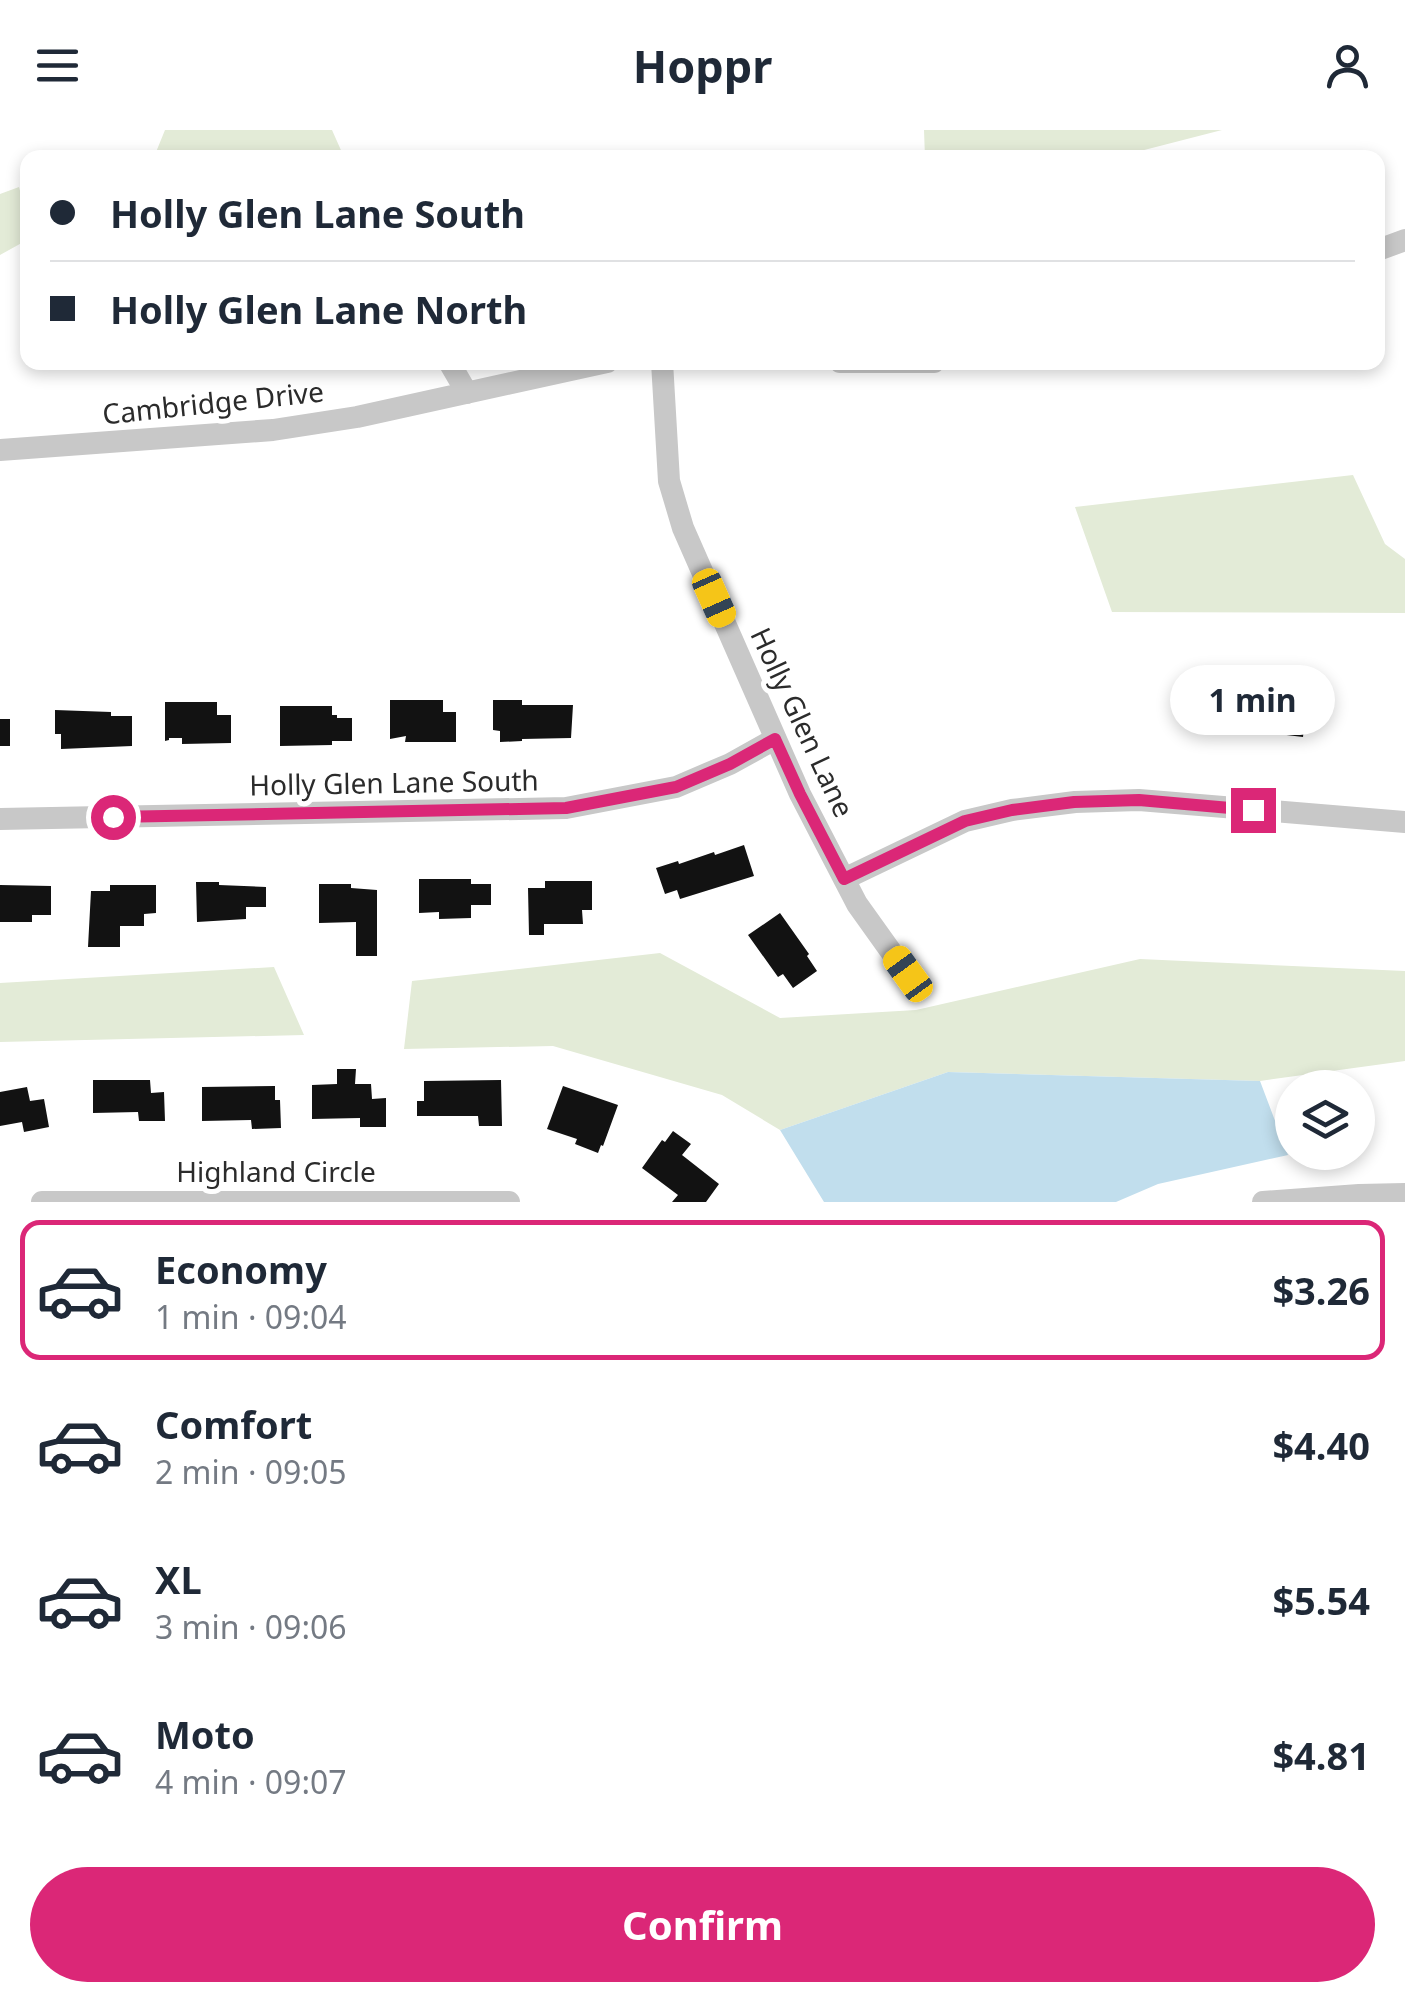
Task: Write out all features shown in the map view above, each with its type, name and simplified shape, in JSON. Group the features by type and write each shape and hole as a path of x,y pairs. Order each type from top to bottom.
{"street":[{"path":"453,370 467,393"},
{"name":"Cambridge Drive","path":"0,450 274,430 357,417 571,370"},
{"name":"Holly Glen Lane","path":"663,370 670,481 683,528 800,794 857,904 908,974"},
{"name":"Holly Glen Lane South","path":"0,819 566,808 676,787 775,739"},
{"path":"844,879 965,821 1074,802 1139,800 1405,822"},
{"path":"1262,1202 1405,1194"},
{"name":"Highland Circle","path":"42,1202 509,1202"}],"green space":[{"path":"165,130 332,130 341,150 157,150"},
{"path":"924,130 1222,130 1144,150 925,150"},
{"path":"19,187 20,244 0,255 0,194"},
{"path":"1353,475 1385,544 1405,559 1405,613 1112,612 1075,507"},
{"path":"660,953 780,1018 916,1010 1140,959 1405,971 1405,1061 1340,1070 1275,1070 1275,1079 1260,1081 948,1072 780,1130 722,1095 553,1046 404,1049 412,981"},
{"path":"274,967 304,1035 0,1042 0,983"}],"water":[{"path":"948,1072 1260,1081 1275,1121 1275,1158 1158,1184 1116,1202 824,1202 780,1130"}],"building":[{"path":"1256,693 1307,699 1303,737 1252,731"},
{"path":"390,700 443,700 443,712 456,712 456,742 405,742 406,736 390,739"},
{"path":"493,700 522,700 522,705 573,705 571,738 500,742 500,731 493,730"},
{"path":"165,702 217,702 217,715 231,715 231,743 182,744 182,738 165,741"},
{"path":"280,706 332,706 332,715 337,718 352,718 352,741 280,746"},
{"path":"55,710 132,716 132,746 61,749 61,734 55,734"},
{"path":"0,719 10,719 10,746 0,746"},
{"path":"744,845 754,876 680,899 677,890 665,894 656,868"},
{"path":"419,879 471,879 471,884 491,884 491,905 471,905 471,918 439,919 439,912 419,913"},
{"path":"545,881 592,881 592,910 582,910 583,924 544,924 544,935 529,935 528,888 545,888"},
{"path":"196,882 266,887 266,907 246,907 246,919 197,922"},
{"path":"319,884 351,884 351,888 377,890 377,956 356,956 356,922 319,923"},
{"path":"0,885 51,886 51,915 32,915 32,922 0,922"},
{"path":"110,885 156,885 156,913 144,914 144,926 120,926 120,947 88,947 91,891 110,891"},
{"path":"780,913 817,971 793,988 783,974 778,977 748,935"},
{"path":"337,1069 356,1069 355,1084 371,1084 372,1099 386,1098 386,1127 360,1127 360,1118 312,1119 312,1085 337,1084"},
{"path":"93,1080 150,1080 151,1093 164,1092 165,1121 139,1121 138,1112 93,1113"},
{"path":"501,1080 502,1126 479,1126 478,1116 417,1116 417,1101 424,1101 424,1081"},
{"path":"275,1086 281,1128 252,1129 251,1120 202,1121 202,1087"},
{"path":"563,1086 618,1105 598,1153 575,1144 577,1139 547,1129"},
{"path":"27,1087 30,1101 44,1099 49,1127 24,1132 22,1122 0,1126 0,1092"},
{"path":"673,1131 691,1144 682,1155 719,1184 706,1202 672,1202 678,1195 642,1168"}],"route":[{"path":"113,817 566,808 676,787 775,739 844,879 965,821 1012,810 1074,802 1139,800 1253,810"}]}
